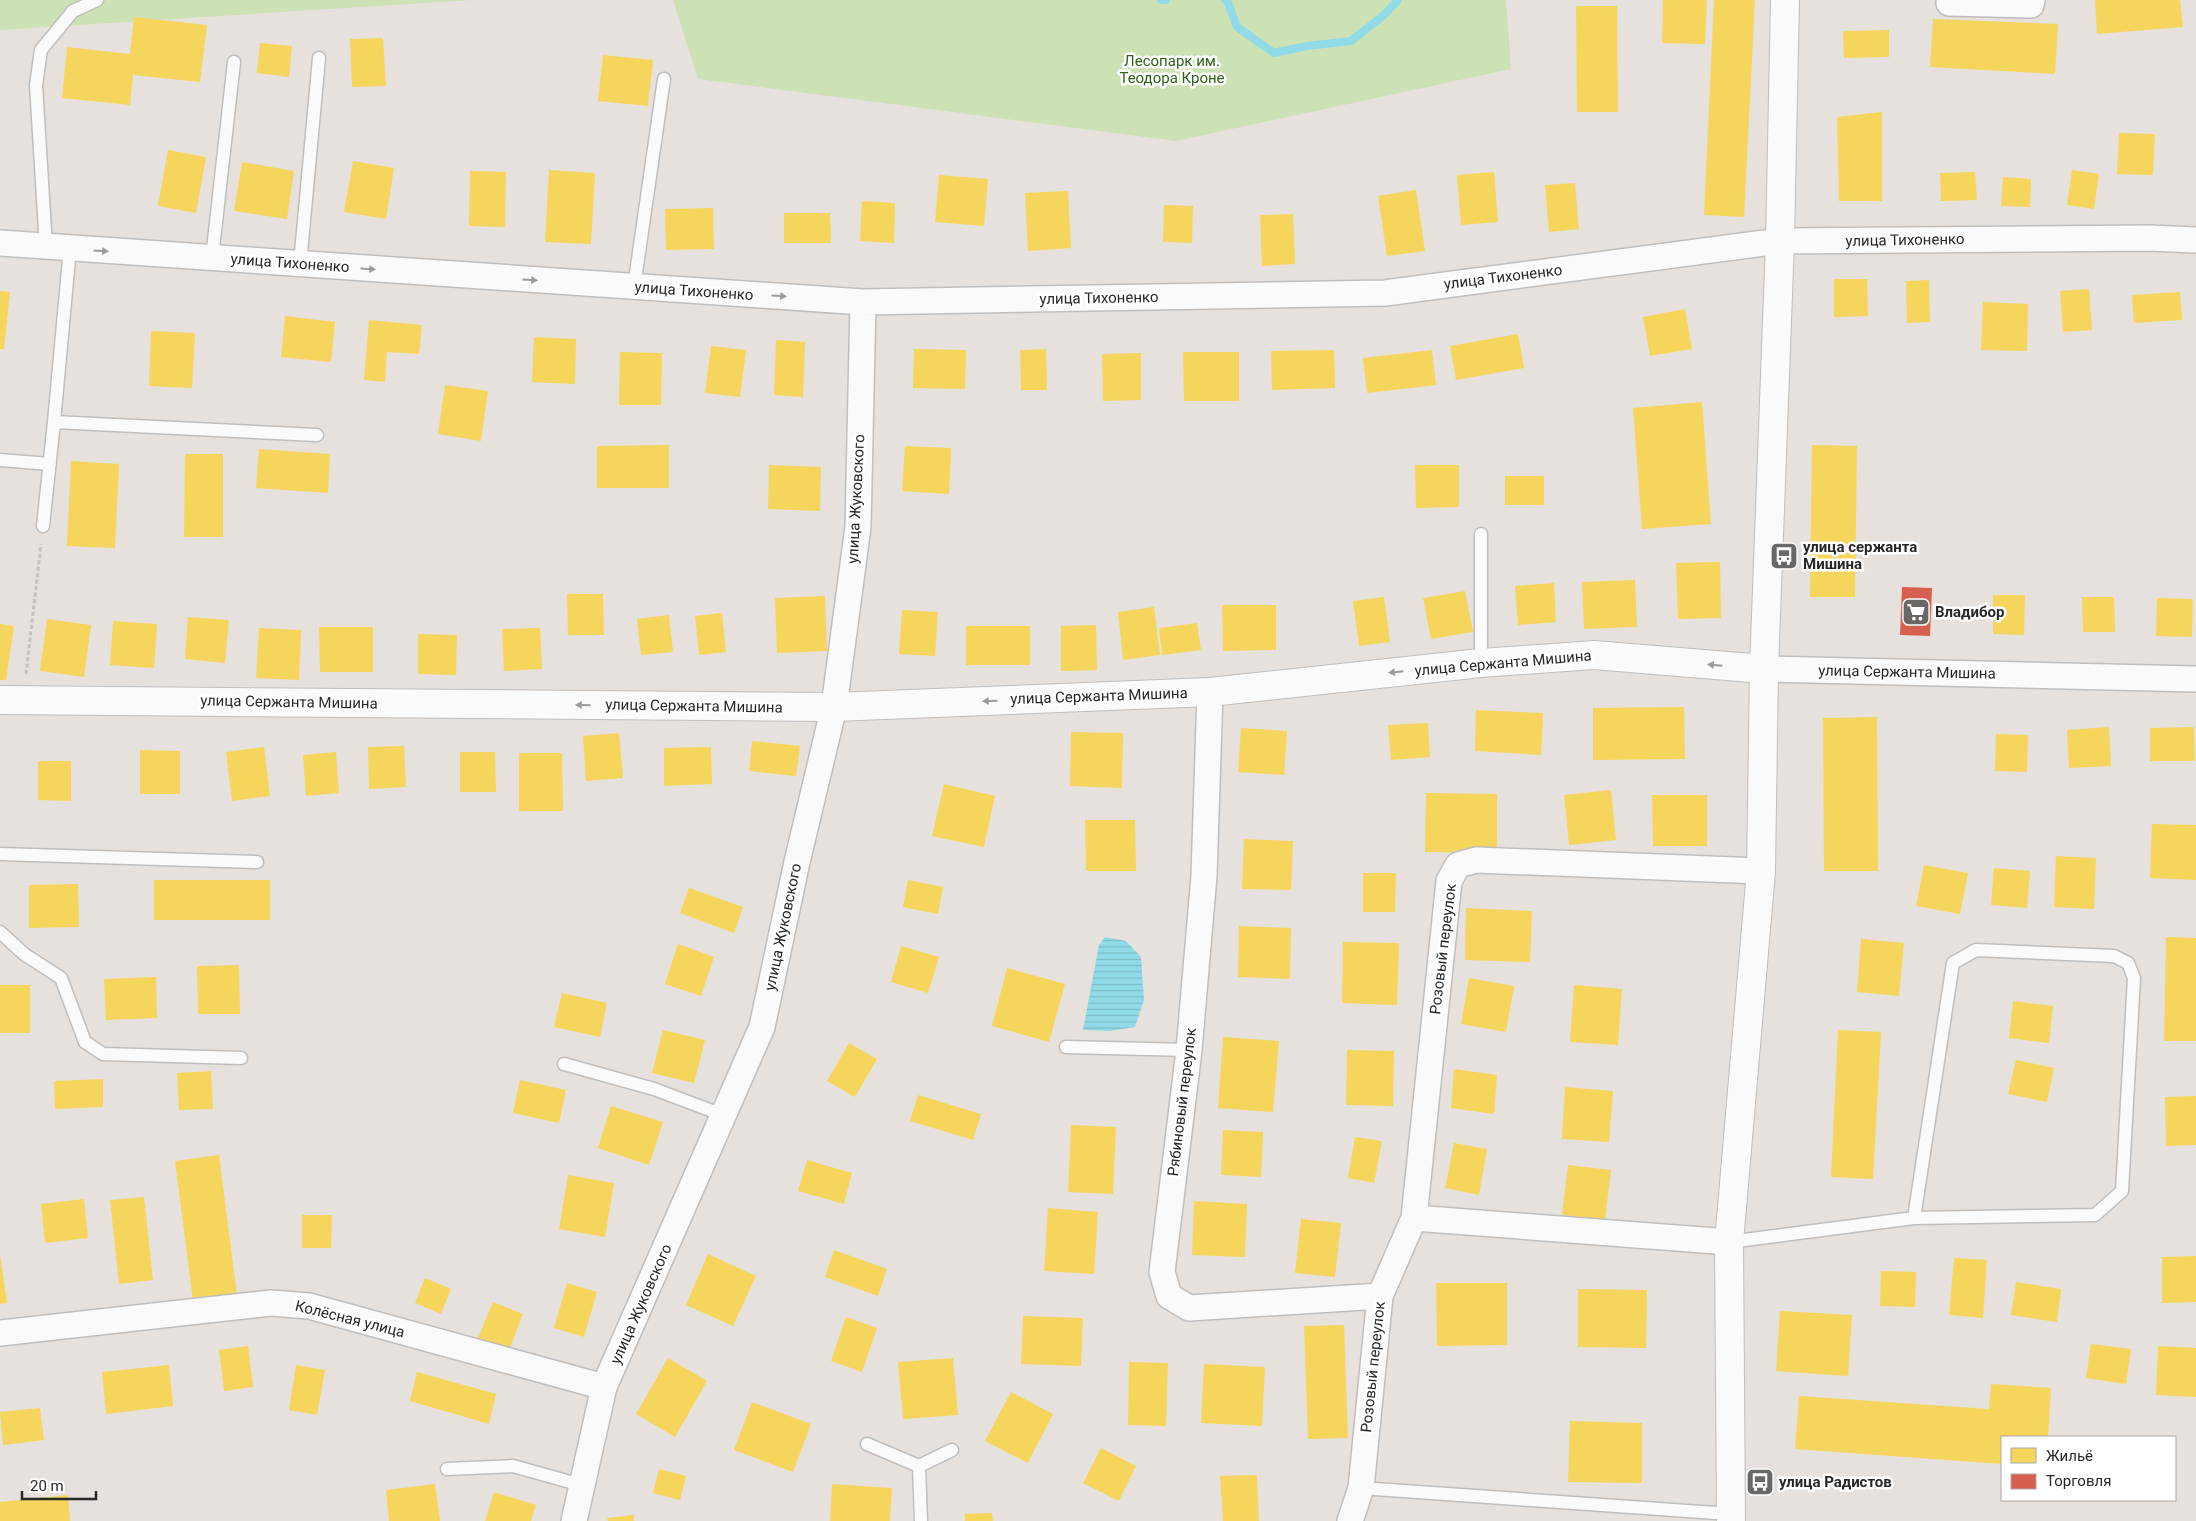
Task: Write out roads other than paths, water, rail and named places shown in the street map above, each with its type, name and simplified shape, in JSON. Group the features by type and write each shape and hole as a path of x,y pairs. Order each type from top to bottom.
{"street":[{"path":"1730,1518 1729,1242 1761,871 1764,669 1780,241 1785,0"},
{"path":"1949,3 2031,5 2032,0"},
{"name":"улица Тихоненко","path":"0,243 863,302 1385,292 1780,241 2149,238 2196,240"},
{"name":"улица Жуковского","path":"574,1521 604,1387 762,1027 797,862 834,707 858,527 863,302"},
{"name":"улица Сержанта Мишина","path":"11,700 834,707 1210,692 1481,664 1594,655 1764,669 2196,678"},
{"name":"Рябиновый переулок","path":"1210,692 1204,876 1189,1050 1162,1272 1169,1296 1189,1308 1380,1296"},
{"name":"Розовый переулок","path":"1350,1521 1361,1488 1380,1296 1414,1218 1449,881 1458,865 1476,860 1761,871"},
{"path":"1414,1218 1729,1242"},
{"name":"Колёсная улица","path":"0,1333 271,1303 300,1305 604,1387"}],"lane":[{"path":"43,526 54,422 58,248 36,85 40,50 73,10 97,0"},
{"path":"300,264 318,58"},
{"path":"212,258 234,62"},
{"path":"634,287 664,79"},
{"path":"54,422 317,435"},
{"path":"0,460 50,464"},
{"path":"1481,534 1481,664"},
{"path":"0,854 257,862"},
{"path":"0,932 24,954 61,978 85,1042 103,1054 242,1058"},
{"path":"1729,1242 1914,1218 2096,1215 2122,1191 2134,978 2128,963 2114,956 1976,950 1953,963 1914,1218"},
{"path":"1066,1047 1189,1050"},
{"path":"564,1064 654,1089 723,1115"},
{"path":"867,1444 919,1466 952,1450"},
{"path":"447,1469 513,1466 581,1485"},
{"path":"919,1466 921,1521"},
{"path":"1361,1488 1730,1518"}],"water":[{"path":"1105,937 1126,941 1141,957 1144,1000 1135,1027 1109,1031 1083,1030 1099,945"}],"waterway":[{"path":"1161,0 1166,0"},
{"path":"1225,0 1227,0 1237,27 1274,53 1307,46 1351,41 1384,15 1398,0"}],"place":[{"name":"улица cержанта Мишина","path":"1784,556"},
{"name":"Владибор","path":"1916,612"},
{"name":"улица Радистов","path":"1760,1482"}],"park label":[{"name":"Лесопарк им. Теодора Кроне","path":"1172,70"}]}
